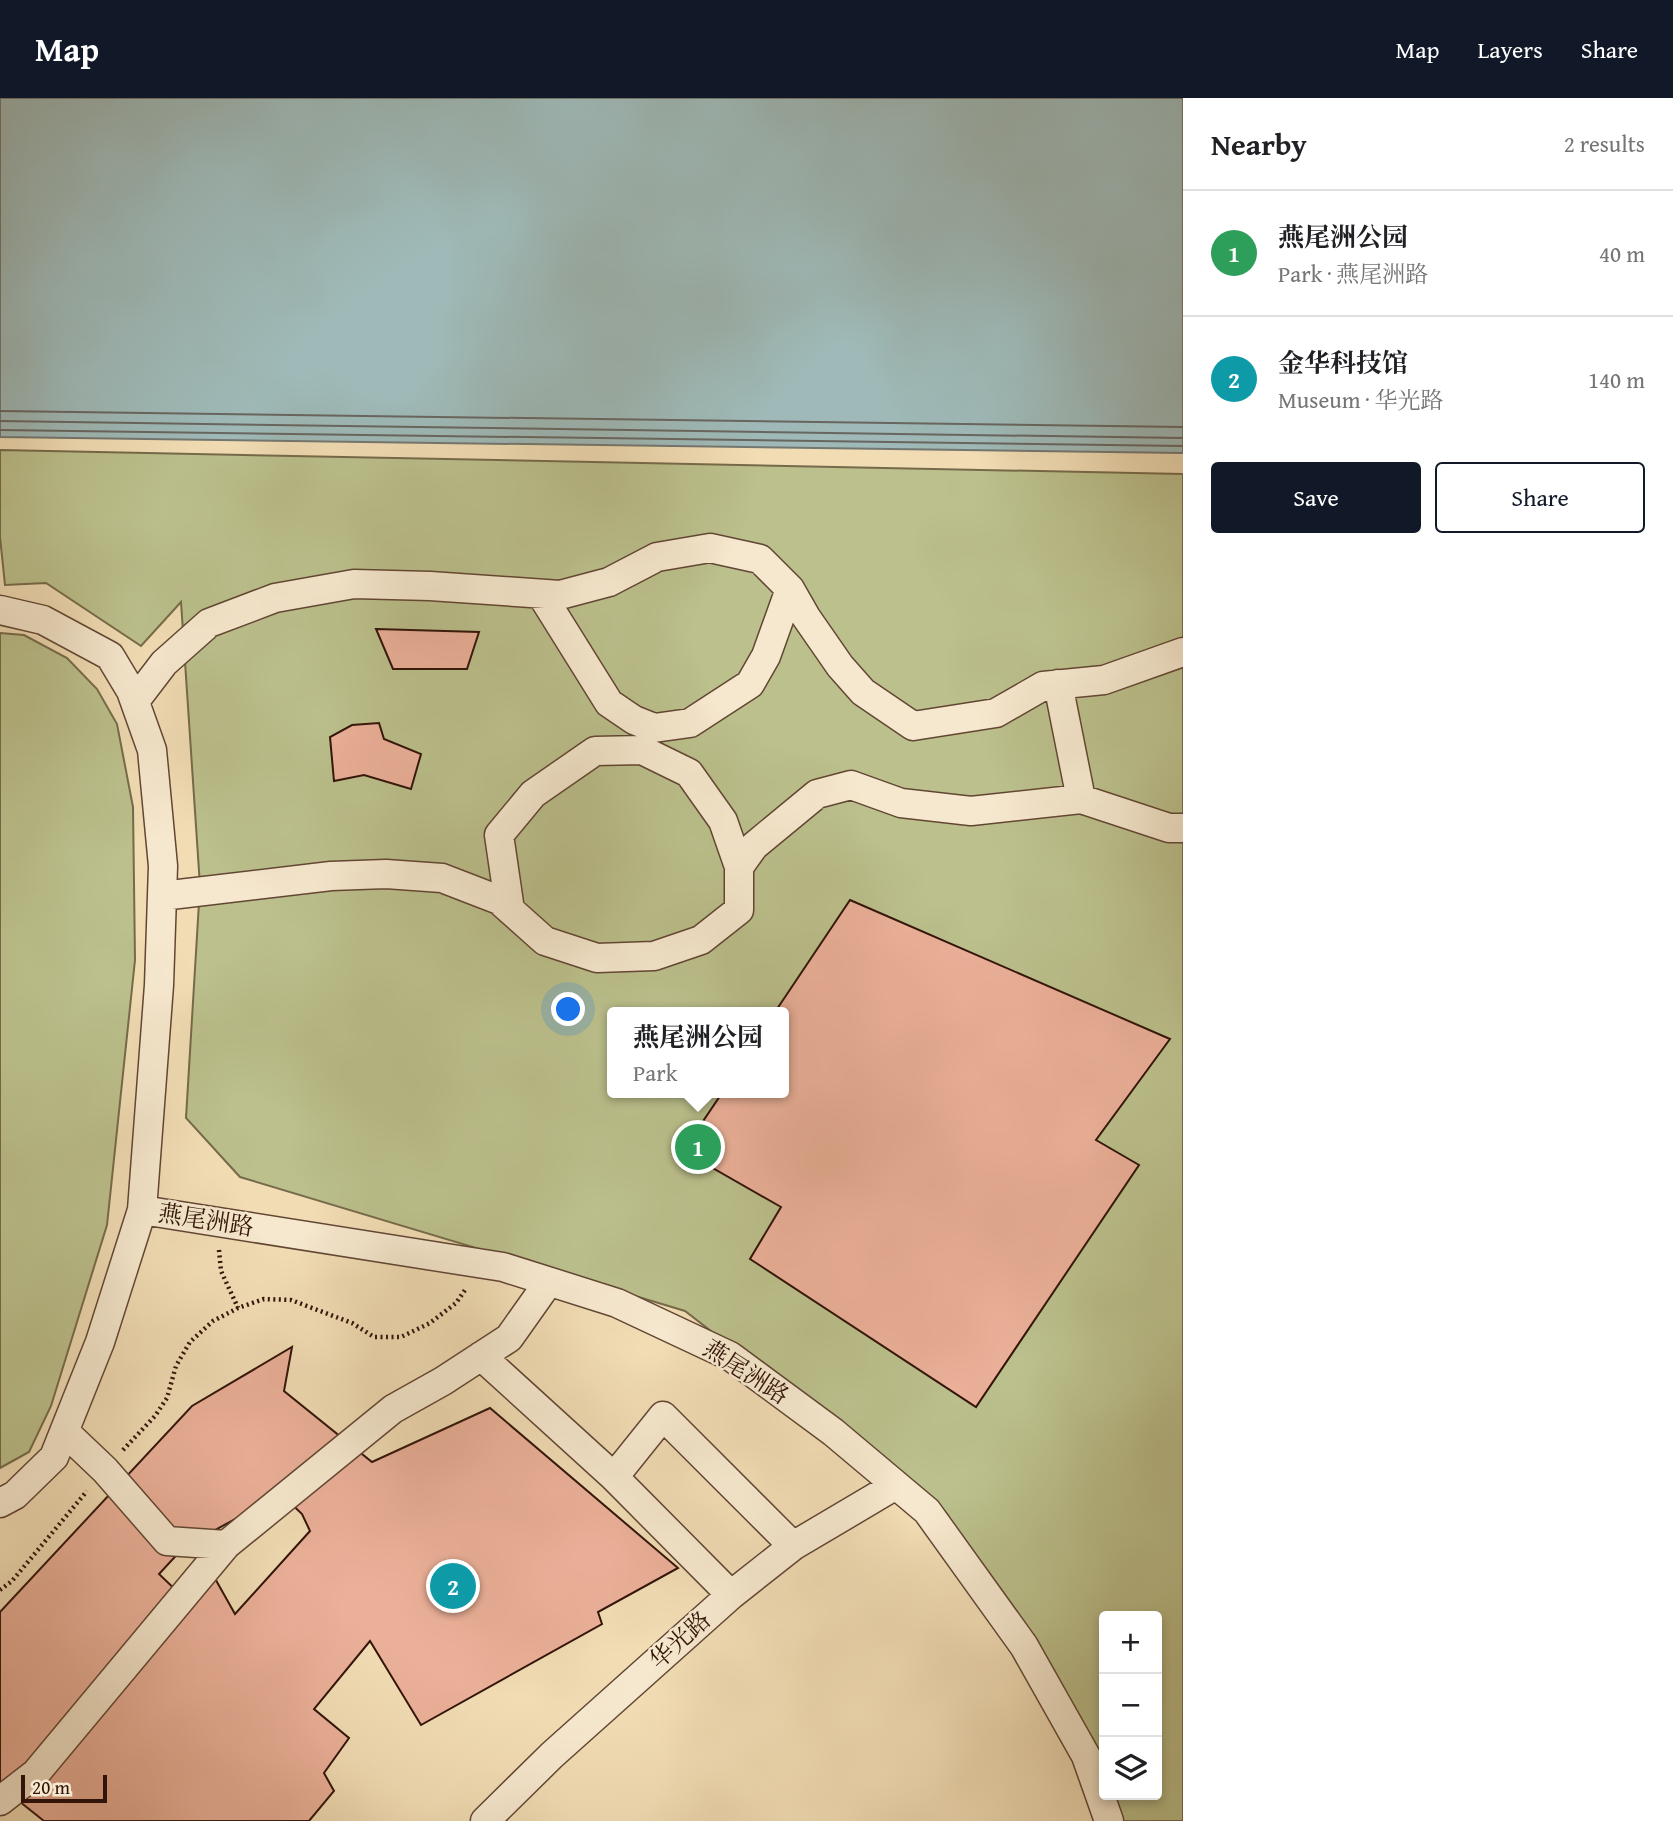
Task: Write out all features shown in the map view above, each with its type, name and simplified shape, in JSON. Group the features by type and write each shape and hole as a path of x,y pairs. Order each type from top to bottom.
{"street":[{"path":"135,701 164,663 209,623 275,598 354,584 560,595 608,583 657,557 710,548 760,559 790,589 840,666 863,692 914,726 996,713 1043,686 1104,680 1183,652"},
{"path":"541,594 609,703 634,720 654,728 690,723 750,684 766,656 790,589"},
{"path":"0,610 43,620 110,656 131,691 152,750 163,866 159,985 142,1210 100,1342 54,1457 5,1497"},
{"path":"1058,684 1081,799"},
{"path":"162,896 331,876 386,874 442,878 499,900 510,910 545,941 597,958 654,956 701,940 738,911 739,867 723,821 689,773 642,750 595,751 533,794 499,835 510,910"},
{"path":"739,867 754,846 817,794 851,785 901,803 971,811 1081,799 1169,828 1183,828"},
{"name":"燕尾洲路","path":"142,1210 503,1267 617,1303 730,1356 833,1432 927,1511 1024,1646 1086,1756 1110,1821"},
{"path":"0,1801 36,1773 226,1545 393,1409 509,1338 543,1290"},
{"path":"481,1356 614,1477 730,1595"},
{"path":"614,1477 663,1416 793,1546"},
{"path":"65,1432 106,1470 167,1541 226,1545"},
{"name":"华光路","path":"485,1821 552,1755 730,1595 793,1546 897,1485"}],"path":[{"path":"216,1222 220,1271 238,1308"},
{"path":"0,1590 12,1581 155,1416 167,1398 176,1366 190,1342 213,1321 264,1299 291,1300 352,1323 374,1337 401,1337 430,1323 456,1303 467,1286 474,1263"}],"green space":[{"path":"0,450 1183,474 1183,1821 1103,1821 1083,1748 947,1514 685,1311 240,1177 186,1118 200,886 181,602 141,646 46,583 5,585 0,537"},
{"path":"0,633 24,635 67,658 97,689 117,724 133,807 135,960 107,1225 51,1406 29,1452 0,1468"}],"water":[{"path":"0,98 1183,98 1183,453 0,437"}],"building":[{"path":"376,629 479,632 467,669 393,669"},
{"path":"379,723 384,739 421,754 411,789 364,775 334,781 330,737 352,725"},
{"path":"850,900 1170,1039 1096,1140 1139,1165 976,1407 750,1259 781,1207 683,1151 719,1098 789,1098 789,1007 778,1007"},
{"path":"292,1347 284,1391 372,1462 490,1408 678,1568 598,1612 602,1624 421,1725 370,1641 314,1709 349,1738 324,1773 334,1791 309,1821 44,1821 0,1786 0,1612 192,1406","holes":["281,1494 302,1514 310,1531 235,1614 208,1566 183,1597 159,1574 184,1547"]}],"place":[{"name":"燕尾洲公园","path":"698,1147"},
{"name":"金华科技馆","path":"453,1586"}]}
